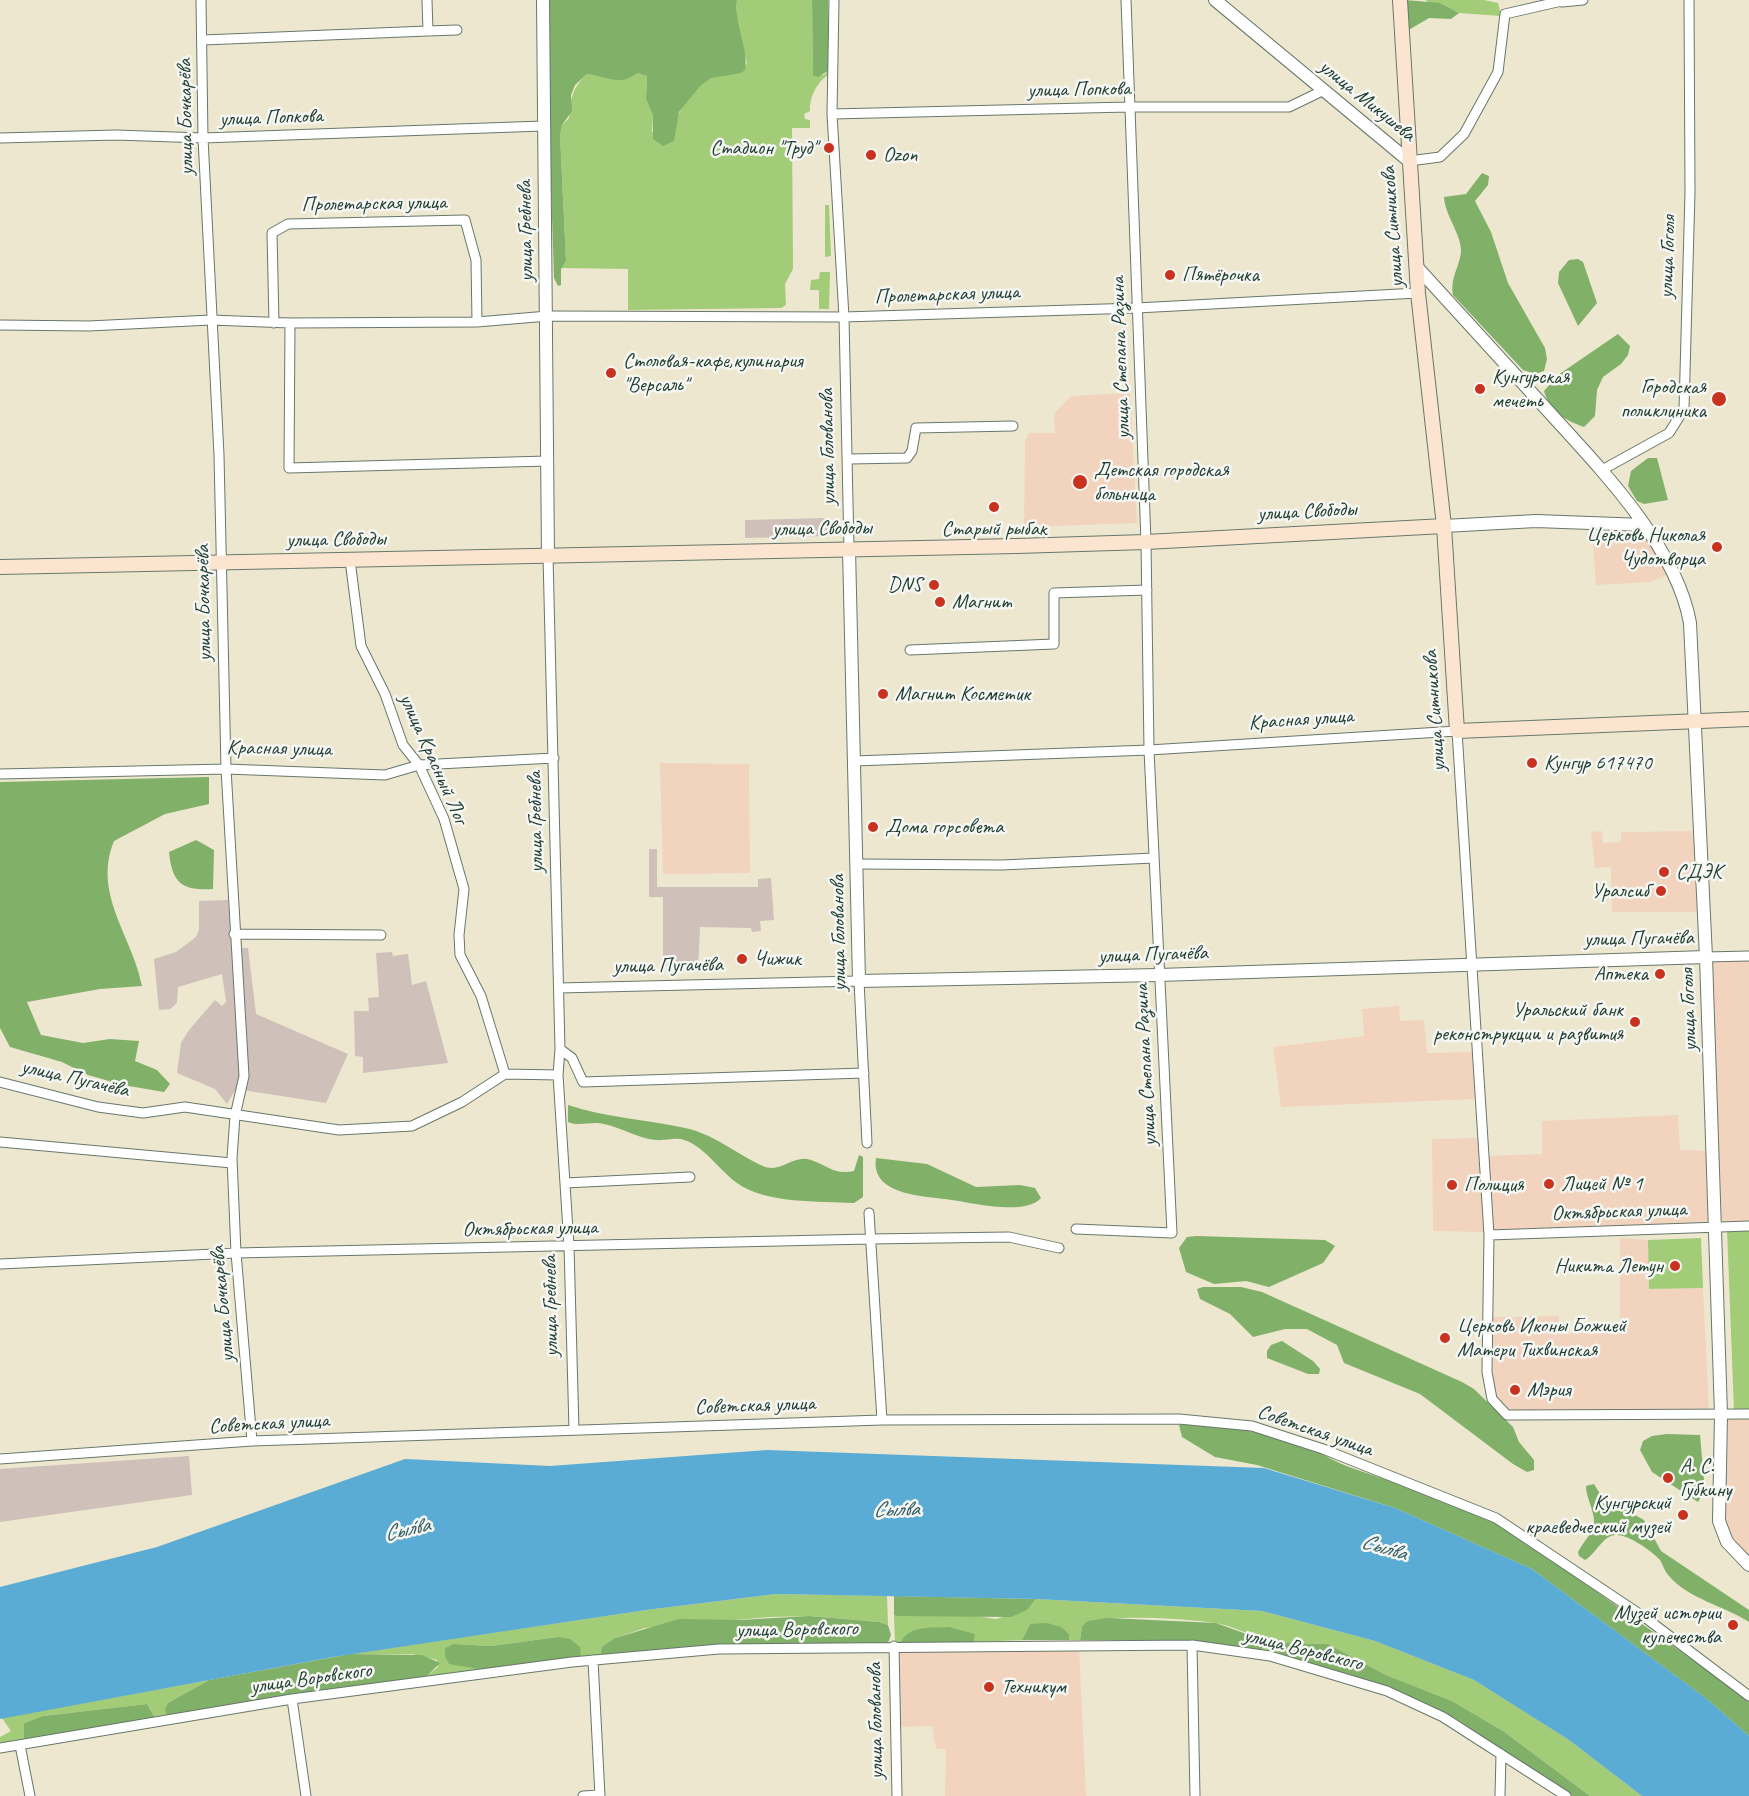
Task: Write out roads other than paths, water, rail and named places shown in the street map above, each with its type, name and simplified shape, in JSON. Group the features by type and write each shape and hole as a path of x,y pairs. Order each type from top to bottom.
{"main road":[{"name":"улица Ситникова","path":"1400,0 1418,293 1444,526 1457,731"},
{"name":"улица Свободы","path":"0,567 1146,542 1444,526"},
{"name":"Красная улица","path":"1457,731 1749,719"}],"street":[{"name":"улица Бочкарёва","path":"201,0 203,138 219,455 226,769 244,1076 235,1116 232,1163 236,1253 252,1441"},
{"path":"426,0 428,31"},
{"name":"улица Гребнева","path":"543,0 549,556 560,1049 558,1076 569,1246 574,1430"},
{"name":"улица Голованова","path":"834,0 832,114 844,316 849,459 859,981 867,1143"},
{"name":"улица Степана Разина","path":"1076,1229 1172,1233 1149,750 1146,542 1128,107 1126,0"},
{"name":"улица Микушева","path":"1215,0 1409,161 1440,157 1464,134 1498,72 1505,14 1564,1"},
{"path":"1564,1 1583,0"},
{"name":"улица Гоголя","path":"1602,470 1669,433 1684,409 1690,192 1689,0"},
{"name":"улица Бочкарёва","path":"203,40 457,30"},
{"name":"улица Попкова","path":"832,114 1128,107 1289,107 1322,91"},
{"name":"улица Попкова","path":"0,138 116,135 203,138 543,126"},
{"name":"Пролетарская улица","path":"274,323 272,233 288,224 454,220 465,220 476,261 477,322"},
{"name":"улица Гоголя","path":"1416,266 1602,470 1644,525 1686,599 1690,623 1707,957 1721,1414 1719,1521 1727,1542 1749,1565"},
{"name":"Пролетарская улица","path":"0,325 89,326 211,321 477,322 548,316 844,316 1137,308 1418,293"},
{"path":"290,323 289,468 548,461"},
{"path":"849,459 907,458 912,451 916,428 1014,426"},
{"name":"улица Свободы","path":"1444,526 1536,521 1644,525"},
{"name":"улица Красный Лог","path":"351,560 361,646 385,694 403,745 419,765 444,819 464,889 459,935 460,956 481,996 505,1074"},
{"path":"910,650 1054,644 1054,593 1147,590"},
{"name":"Красная улица","path":"855,760 1149,750 1457,731"},
{"name":"улица Ситникова","path":"1457,731 1474,963 1489,1235 1487,1372 1492,1399 1506,1415 1721,1414"},
{"name":"Красная улица","path":"0,774 226,769 385,775 419,765 554,758"},
{"path":"858,864 1002,865 1154,858"},
{"path":"234,934 381,934"},
{"name":"улица Пугачёва","path":"559,988 1159,975 1474,963 1749,956"},
{"path":"560,1049 572,1058 583,1082 864,1073"},
{"path":"505,1074 558,1076"},
{"name":"улица Пугачёва","path":"0,1082 98,1107 143,1113 185,1107 339,1130 412,1125 462,1102 505,1074"},
{"path":"0,1142 232,1163"},
{"path":"565,1183 690,1177"},
{"path":"868,1213 882,1420"},
{"name":"Октябрьская улица","path":"1489,1235 1749,1226"},
{"name":"Октябрьская улица","path":"0,1264 236,1253 870,1239 1009,1237 1059,1248"},
{"path":"1721,1414 1749,1414"},
{"name":"Советская улица","path":"0,1460 252,1441 882,1420 1179,1419 1252,1426 1323,1449 1496,1518 1647,1619 1749,1696"},
{"path":"1192,1645 1196,1796"},
{"name":"улица Воровского","path":"0,1748 292,1699 593,1660 719,1649 1192,1645 1270,1656 1387,1691 1443,1717 1566,1796"},
{"name":"улица Голованова","path":"894,1646 897,1796"},
{"path":"583,1796 600,1795 593,1660"},
{"path":"292,1699 306,1796"},
{"path":"20,1745 30,1796"},
{"path":"1500,1796 1501,1754"}],"water":[{"name":"Сы́лва","path":"767,1450 1264,1468 1395,1508 1532,1569 1707,1699 1749,1736 1749,1796 1642,1796 1569,1740 1474,1680 1375,1641 1262,1611 1036,1599 776,1594 646,1610 333,1657 0,1719 0,1587 157,1547 405,1459 550,1466"}],"place":[{"name":"Стадион \"Труд\"","path":"829,148"},
{"name":"Ozon","path":"871,155"},
{"name":"Пятёрочка","path":"1170,275"},
{"name":"Столовая-кафе,кулинария \"Версаль\"","path":"611,373"},
{"name":"Кунгурская мечеть","path":"1480,389"},
{"name":"Городская поликлиника","path":"1719,399"},
{"name":"Детская городская больница","path":"1080,482"},
{"name":"Старый рыбак","path":"994,507"},
{"name":"Церковь Николая Чудотворца","path":"1717,547"},
{"name":"DNS","path":"934,585"},
{"name":"Магнит","path":"940,602"},
{"name":"Магнит Косметик","path":"883,694"},
{"name":"Кунгур 617470","path":"1532,763"},
{"name":"Дома горсовета","path":"873,827"},
{"name":"СДЭК","path":"1664,872"},
{"name":"Уралсиб","path":"1661,891"},
{"name":"Чижик","path":"742,959"},
{"name":"Аптека","path":"1660,974"},
{"name":"Уральский банк реконструкции и развития","path":"1635,1022"},
{"name":"Лицей № 1","path":"1549,1184"},
{"name":"Полиция","path":"1452,1185"},
{"name":"Никита Летун","path":"1675,1266"},
{"name":"Церковь Иконы Божией Матери Тихвинская","path":"1445,1338"},
{"name":"Мэрия","path":"1515,1390"},
{"name":"А. С. Губкину","path":"1668,1478"},
{"name":"Кунгурский краеведческий музей","path":"1683,1515"},
{"name":"Музей истории купечества","path":"1733,1625"},
{"name":"Техникум","path":"989,1687"}]}
